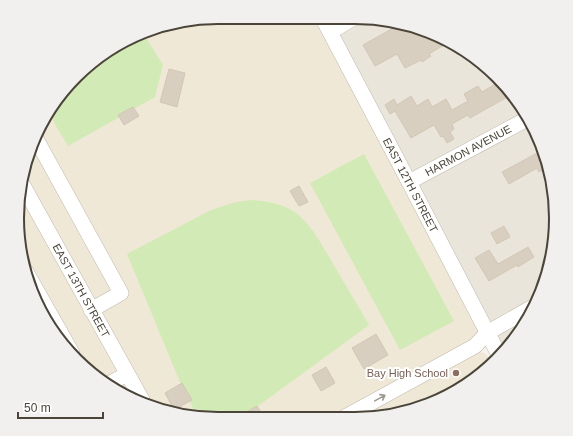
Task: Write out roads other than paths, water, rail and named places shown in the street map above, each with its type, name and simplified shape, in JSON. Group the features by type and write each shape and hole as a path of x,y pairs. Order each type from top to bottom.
{"street":[{"name":"EAST 12TH STREET","path":"326,24 410,182 497,350"},
{"path":"330,32 343,24"},
{"name":"HARMON AVENUE","path":"410,182 523,121"},
{"path":"39,144 121,293 91,310"},
{"name":"EAST 13TH STREET","path":"26,192 139,395"},
{"path":"44,304 51,317"},
{"path":"354,412 475,346 487,333 525,311"},
{"path":"114,381 127,374"}],"place":[{"name":"Bay High School","path":"456,373"}]}
